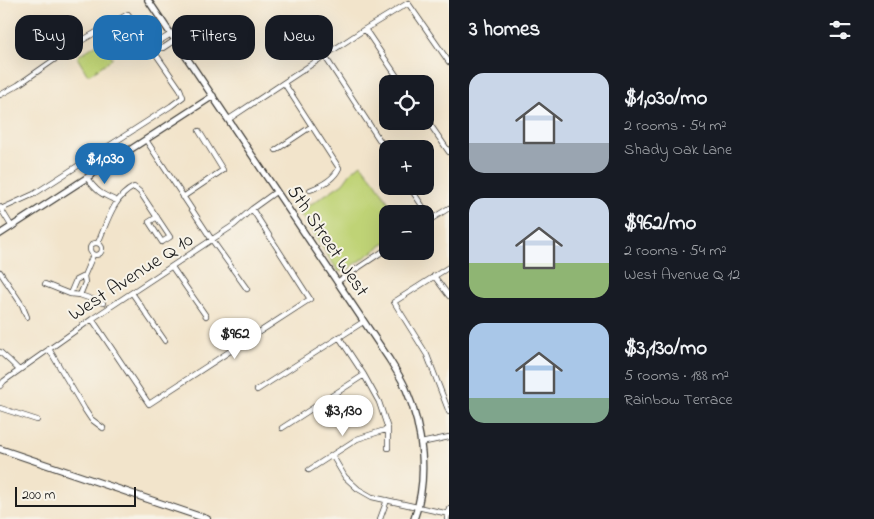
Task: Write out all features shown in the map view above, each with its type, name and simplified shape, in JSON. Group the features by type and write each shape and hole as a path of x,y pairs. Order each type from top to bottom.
{"main road":[{"path":"0,448 207,519"}],"street":[{"name":"5th Street West","path":"148,0 171,34"},
{"path":"333,49 408,3 449,62"},
{"path":"365,29 396,75"},
{"path":"162,40 171,34"},
{"path":"0,95 93,35"},
{"path":"12,226 1,208 34,194 183,97 162,59"},
{"name":"5th Street West","path":"189,60 389,359 406,388 417,421 422,458 419,507 414,519"},
{"path":"229,119 284,84 317,60"},
{"path":"327,60 380,140"},
{"path":"284,84 339,168 336,175 310,190"},
{"path":"0,234 213,96"},
{"path":"276,150 312,126"},
{"path":"434,130 449,152"},
{"path":"184,197 223,170 199,131"},
{"path":"146,140 247,289"},
{"path":"87,178 95,190 117,201"},
{"path":"98,243 117,201 125,191 134,187 140,192 157,217 170,237 162,242 149,222 157,217"},
{"name":"West Avenue Q 10","path":"0,386 19,370 92,319 234,225 277,191"},
{"path":"434,218 449,208"},
{"path":"92,319 149,404 310,299 252,209"},
{"path":"93,254 97,255 102,251 101,245 98,243"},
{"path":"93,254 90,252 90,247 92,244 98,243"},
{"path":"80,295 85,283 84,276 93,254"},
{"path":"337,282 379,254"},
{"path":"449,266 394,302 427,355 449,412"},
{"path":"172,267 206,316"},
{"path":"0,272 22,305 27,317"},
{"path":"70,294 76,280 84,276"},
{"path":"434,276 449,296"},
{"path":"45,284 70,294 80,295 103,303"},
{"path":"132,293 165,341"},
{"path":"257,390 363,322"},
{"path":"339,337 379,402 388,429 388,448"},
{"path":"49,349 91,419 103,428"},
{"path":"0,352 19,370"},
{"path":"282,428 364,375"},
{"path":"0,408 37,420"},
{"path":"309,470 357,439 388,429"},
{"path":"421,443 449,437"},
{"path":"332,455 345,477 358,489 372,497 448,514"},
{"path":"380,519 387,500"}],"green space":[{"path":"93,46 93,60 111,60 90,74 87,74 79,60 83,60 83,53"},
{"path":"361,164 379,188 379,195 384,195 390,205 379,205 379,248 345,271 338,271 299,212 343,183 351,172"}]}
